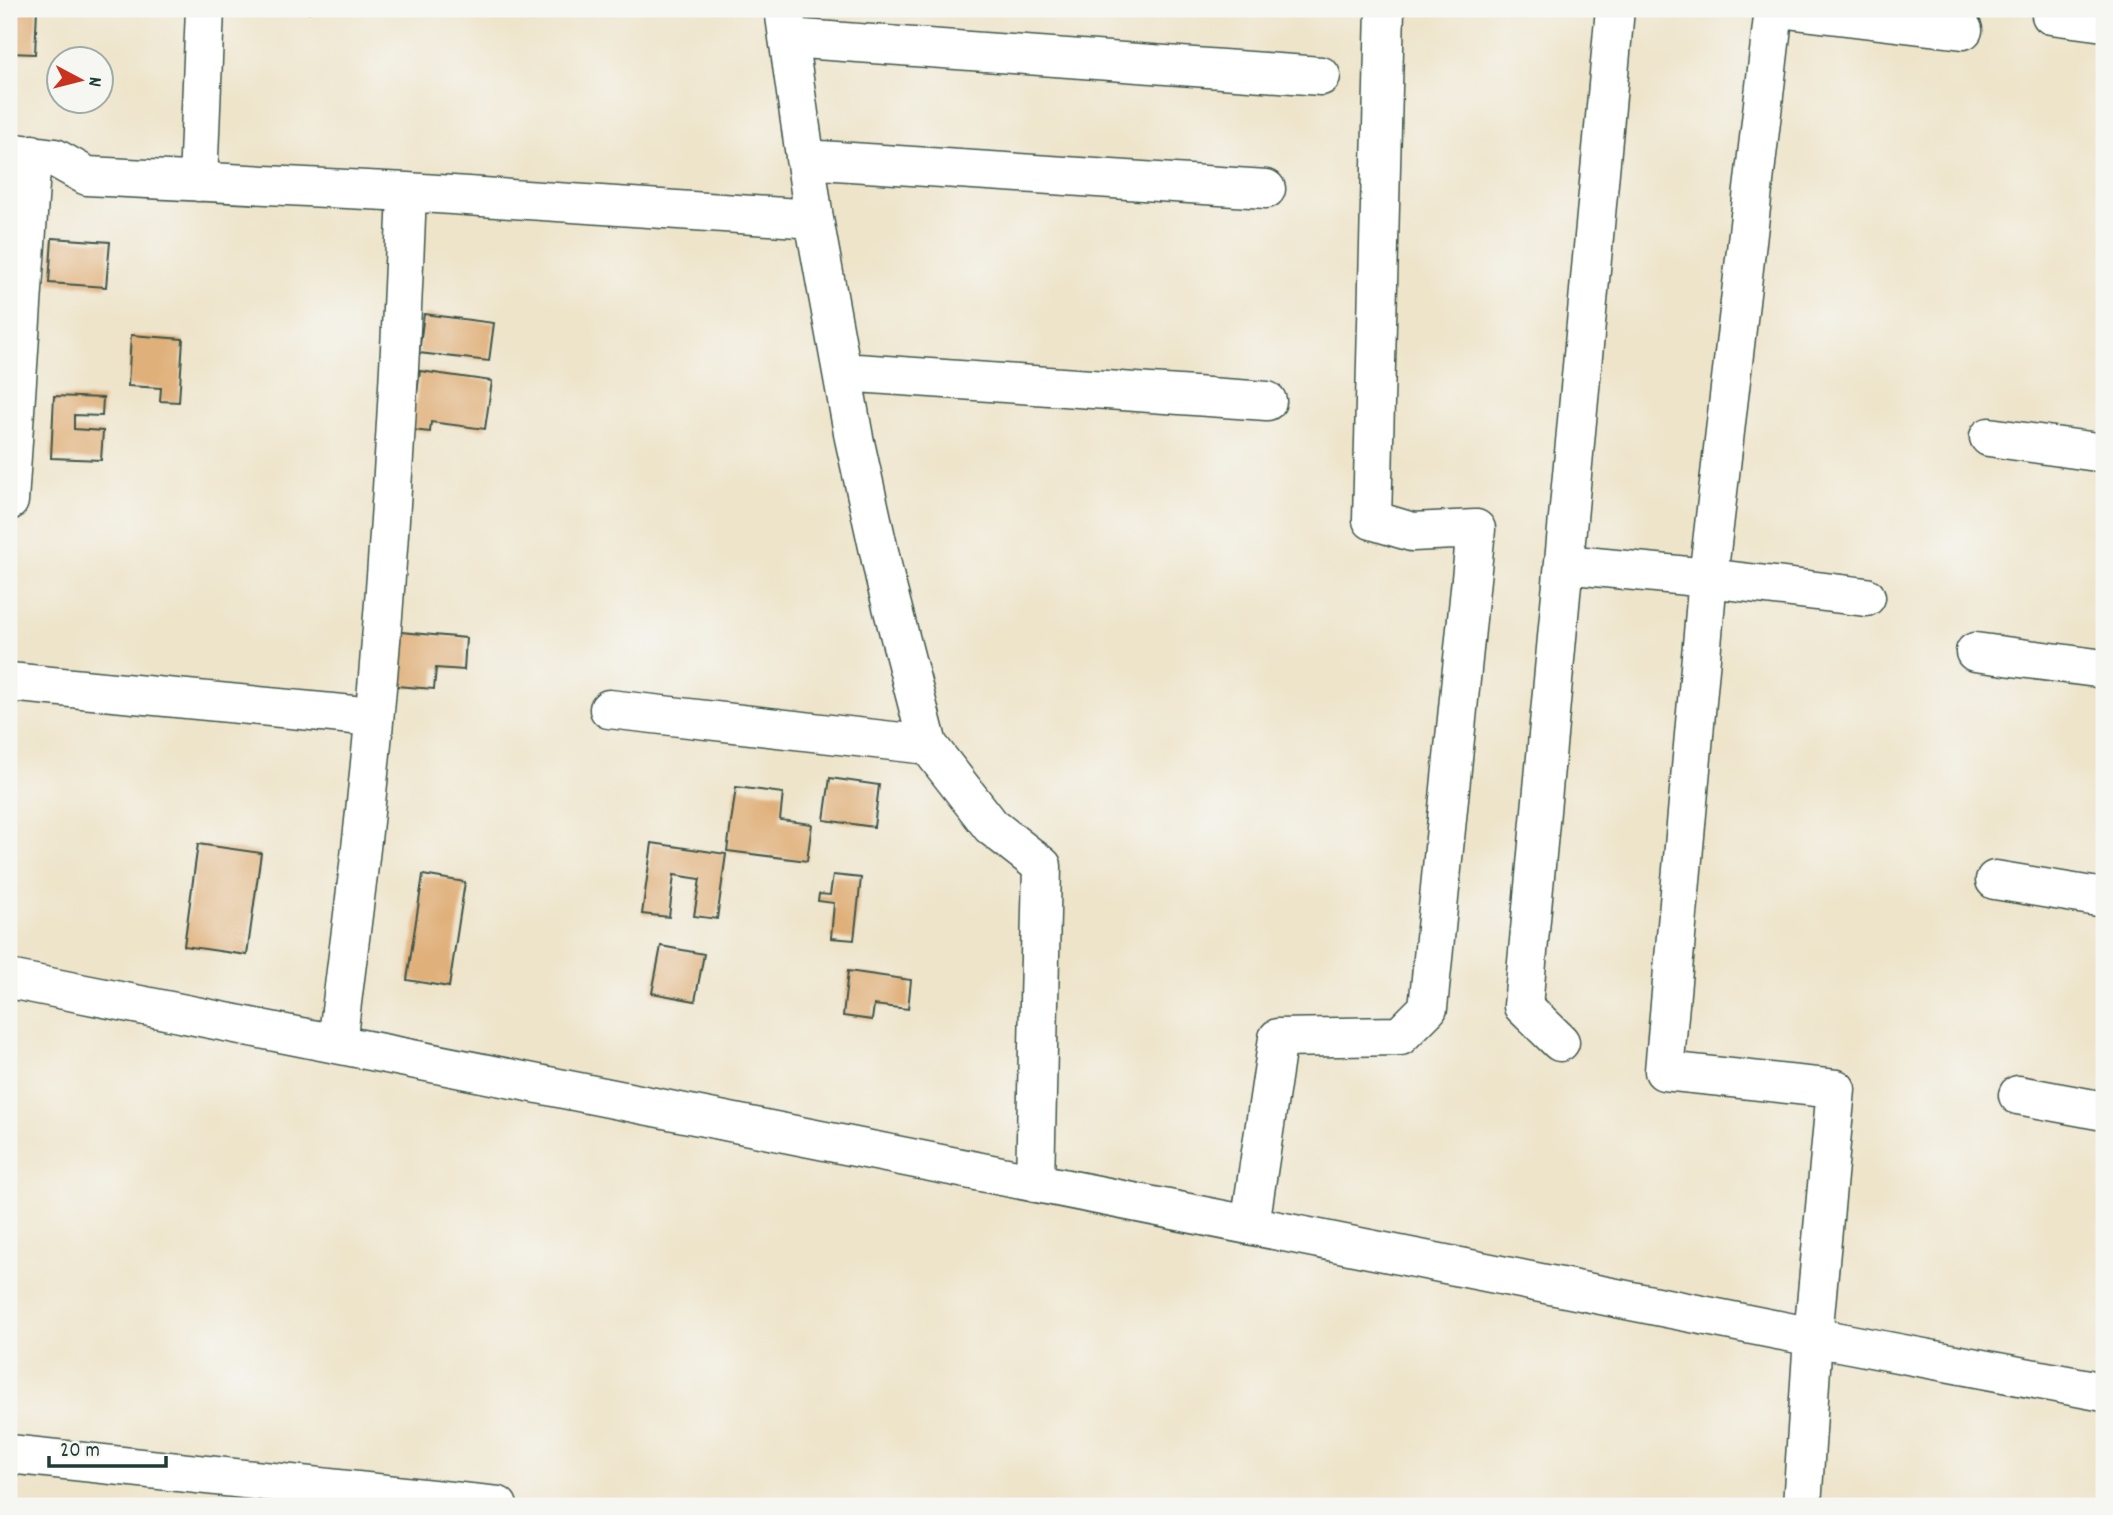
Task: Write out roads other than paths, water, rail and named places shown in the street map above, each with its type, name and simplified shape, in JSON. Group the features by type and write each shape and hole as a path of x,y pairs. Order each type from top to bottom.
{"street":[{"path":"198,181 205,9"},
{"path":"1250,1225 1278,1038 1400,1036 1428,1008 1476,529 1412,531 1372,520 1385,9"},
{"path":"1560,1042 1523,1006 1615,9"},
{"path":"1774,9 1708,578 1664,1072 1836,1089 1813,1337 1802,1506"},
{"path":"1787,9 1963,30"},
{"path":"2051,15 2104,22"},
{"path":"1035,1183 1042,866 991,826 928,745 886,583 842,372 814,219 786,24 1321,76"},
{"path":"9,501 20,153 55,158 87,176 407,192 814,219"},
{"path":"805,159 1266,189"},
{"path":"337,1044 374,717 399,402 407,192"},
{"path":"842,372 1267,401"},
{"path":"1989,437 2104,453"},
{"path":"1564,564 1866,597"},
{"path":"1975,652 2104,669"},
{"path":"9,682 374,717"},
{"path":"609,709 928,745"},
{"path":"1995,880 2104,898"},
{"path":"9,979 1813,1337 2104,1392"},
{"path":"2018,1094 2104,1111"},
{"path":"9,1454 498,1506"}]}
